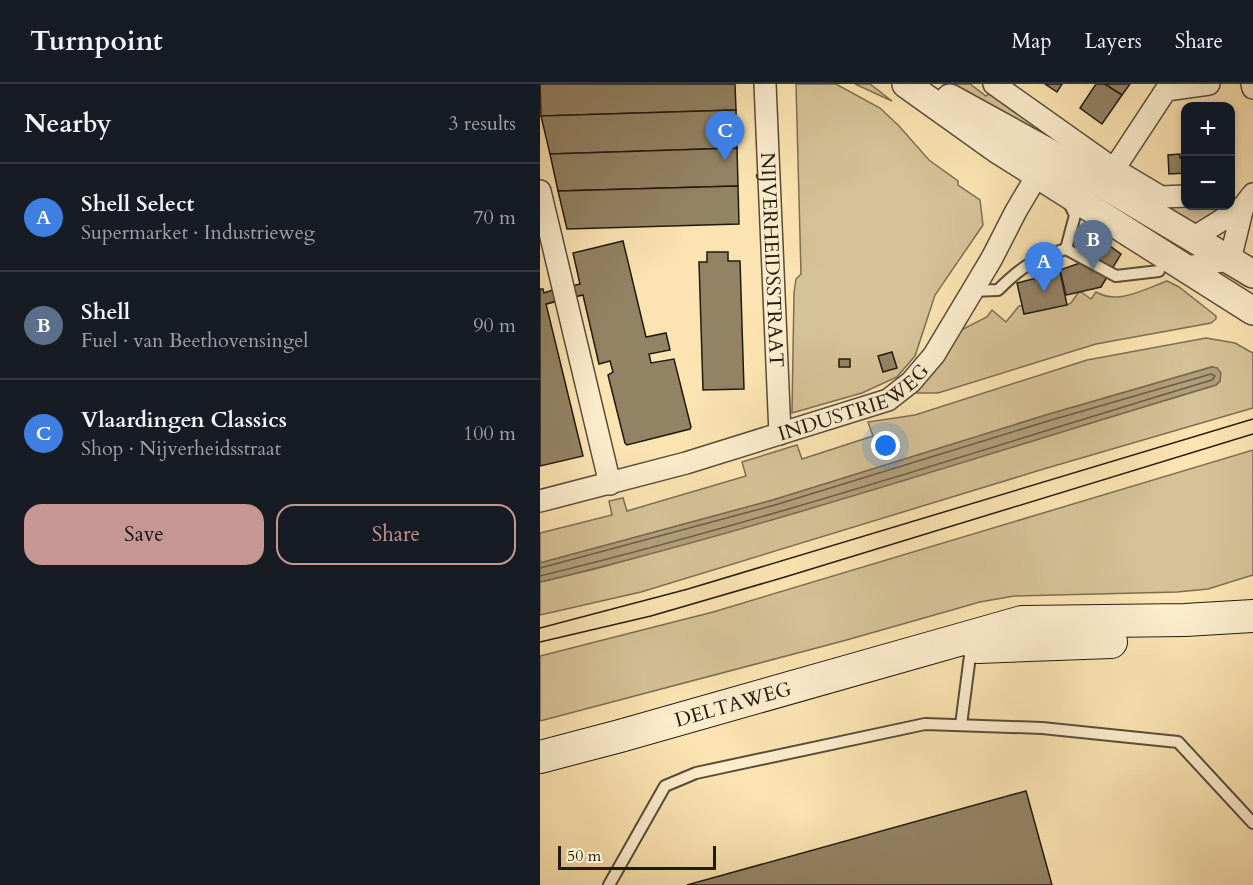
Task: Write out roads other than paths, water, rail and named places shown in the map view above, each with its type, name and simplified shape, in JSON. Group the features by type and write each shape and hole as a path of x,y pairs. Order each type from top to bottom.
{"main road":[{"name":"DELTAWEG","path":"540,757 1022,622 1185,620 1253,616"},
{"name":"DELTAWEG","path":"923,651 1253,637"}],"street":[{"name":"NIJVERHEIDSSTRAAT","path":"765,84 780,434"},
{"path":"906,84 979,136 1043,164 1193,238 1253,274"},
{"path":"922,84 1043,164 1063,192 1253,311"},
{"path":"994,84 1114,169 1161,197 1181,196"},
{"path":"1114,169 1166,90 1209,84"},
{"name":"INDUSTRIEWEG","path":"540,501 610,484 888,400 911,382 934,355 992,258 1043,164"},
{"path":"540,191 610,484"},
{"path":"1193,238 1242,201"},
{"path":"1230,260 1242,201"},
{"path":"1186,267 1230,260"}],"lane":[{"path":"1063,192 1075,215 1066,249"},
{"path":"971,291 998,290 1017,271 1037,258 1066,249 1116,276 1159,271"},
{"path":"961,725 971,648"},
{"path":"609,885 665,786 696,773 926,724 1042,728 1178,742 1253,823"}],"water":[{"path":"1212,367 1217,368 1221,373 1220,381 1216,385 795,513 540,582 540,563 773,500 1046,415"}],"tram line":[{"path":"540,628 688,589 1253,419"},
{"path":"540,642 651,616 785,577 1253,434"}],"place":[{"name":"Vlaardingen Classics","path":"725,161"},
{"name":"Shell","path":"1093,270"},
{"name":"Shell Select","path":"1044,292"}]}
